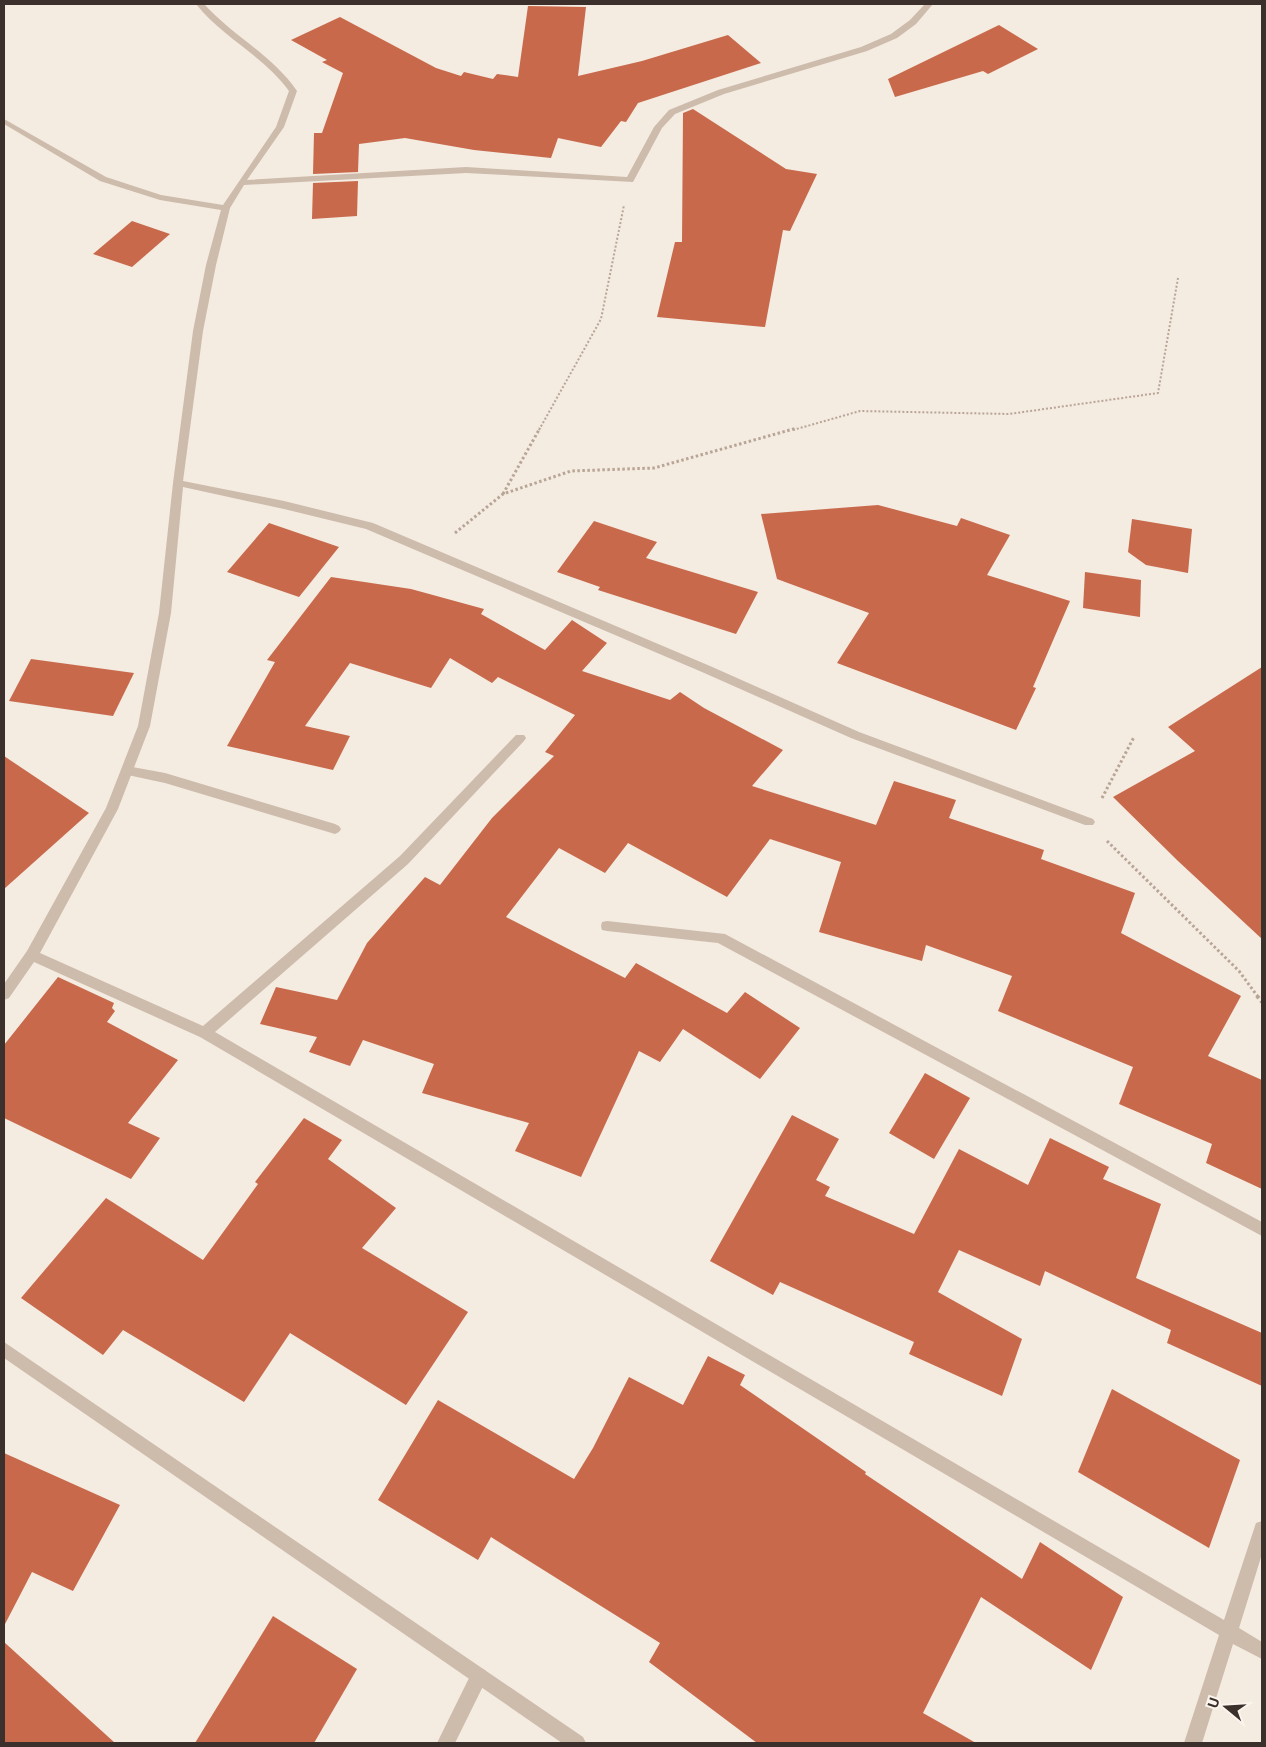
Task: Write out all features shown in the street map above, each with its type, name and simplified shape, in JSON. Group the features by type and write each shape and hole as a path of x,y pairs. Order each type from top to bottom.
{"street":[{"path":"4,994 32,955 112,810 144,726 166,613 178,483 198,331 211,265 226,208 280,127 292,91 286,79 272,65 232,35 208,14 200,4"},
{"path":"241,183 466,170 630,180 658,127 672,112 721,92 809,67 894,36 913,22 929,4"},
{"path":"4,121 103,179 160,197 226,208"},
{"path":"178,483 284,505 369,526 697,665 855,735 1089,822"},
{"path":"205,1033 404,860 520,738"},
{"path":"127,771 165,778 335,830"},
{"path":"607,926 720,938 1262,1229"},
{"path":"32,955 205,1033 1262,1651"},
{"path":"4,1349 577,1743"},
{"path":"1193,1743 1262,1530"},
{"path":"446,1743 479,1676"}],"path":[{"path":"432,552 502,494 601,319 630,180"},
{"path":"502,494 571,471 654,468 860,410 1009,414 1158,393 1178,278"},
{"path":"1134,737 1089,822 1148,883 1239,971 1262,1002"}],"building":[{"path":"528,6 586,7 578,76 642,61 728,35 761,63 638,103 626,122 621,121 601,147 558,138 551,158 474,150 405,138 359,144 358,172 313,174 314,133 322,133 343,73 322,62 327,60 291,40 340,17 436,68 461,76 464,72 493,79 497,74 518,77"},
{"path":"999,25 1038,49 988,74 983,71 895,97 888,79"},
{"path":"693,109 786,169 817,174 790,231 783,230 765,327 657,317 675,242 682,242 683,113"},
{"path":"358,181 357,216 312,219 313,183"},
{"path":"132,221 170,234 132,267 93,254"},
{"path":"878,505 957,526 961,518 1010,535 987,575 1070,601 1033,687 1036,688 1016,730 837,663 869,613 777,579 761,514"},
{"path":"1132,519 1192,529 1188,573 1146,565 1128,552"},
{"path":"594,521 657,542 646,558 758,592 736,634 598,590 600,587 557,572"},
{"path":"269,523 339,547 299,597 227,572"},
{"path":"1085,572 1141,580 1140,617 1083,608"},
{"path":"331,577 411,589 484,609 481,614 545,650 572,620 607,643 582,671 670,700 680,692 704,708 783,750 752,786 876,825 894,781 956,800 949,818 1044,850 1041,859 1135,893 1121,933 1241,996 1208,1056 1262,1080 1262,1189 1206,1163 1212,1144 1119,1104 1133,1067 998,1011 1012,976 926,945 922,961 819,932 841,862 770,839 727,897 628,843 605,873 559,848 506,917 625,978 636,963 727,1013 745,992 800,1028 760,1079 683,1029 660,1062 639,1051 581,1177 515,1151 529,1123 422,1093 434,1064 363,1040 350,1066 309,1052 317,1037 260,1024 276,987 337,1000 367,943 425,877 440,885 492,818 554,756 545,752 575,715 498,677 492,683 450,658 431,688 350,663 305,726 350,736 333,770 227,746 275,662 267,660"},
{"path":"31,659 134,673 113,716 9,701"},
{"path":"1262,667 1262,939 1113,797 1195,751 1168,727"},
{"path":"4,756 89,813 4,889"},
{"path":"58,977 114,1003 112,1008 115,1011 107,1022 178,1060 128,1123 160,1138 131,1179 4,1118 4,1045"},
{"path":"925,1073 970,1098 934,1159 889,1133"},
{"path":"792,1115 839,1139 816,1180 830,1187 825,1196 914,1234 959,1149 1028,1185 1050,1138 1109,1167 1103,1179 1161,1204 1136,1278 1262,1333 1262,1386 1167,1343 1171,1330 1045,1271 1040,1286 959,1250 938,1292 1022,1339 1002,1396 909,1354 914,1342 780,1282 773,1295 710,1261"},
{"path":"304,1118 342,1140 328,1159 396,1208 362,1248 468,1312 406,1405 290,1333 244,1402 123,1330 103,1355 21,1298 106,1198 203,1260 258,1184 255,1182"},
{"path":"708,1356 745,1375 740,1385 866,1472 865,1474 1022,1579 1040,1542 1123,1597 1091,1670 981,1597 923,1713 976,1743 757,1743 649,1662 660,1643 491,1537 478,1560 378,1500 438,1400 574,1479 593,1448 629,1377 683,1405"},
{"path":"1112,1389 1240,1460 1209,1548 1078,1472"},
{"path":"4,1453 120,1505 73,1591 32,1572 4,1626"},
{"path":"273,1616 357,1669 314,1743 195,1743"},
{"path":"4,1642 115,1743 4,1743"}]}
